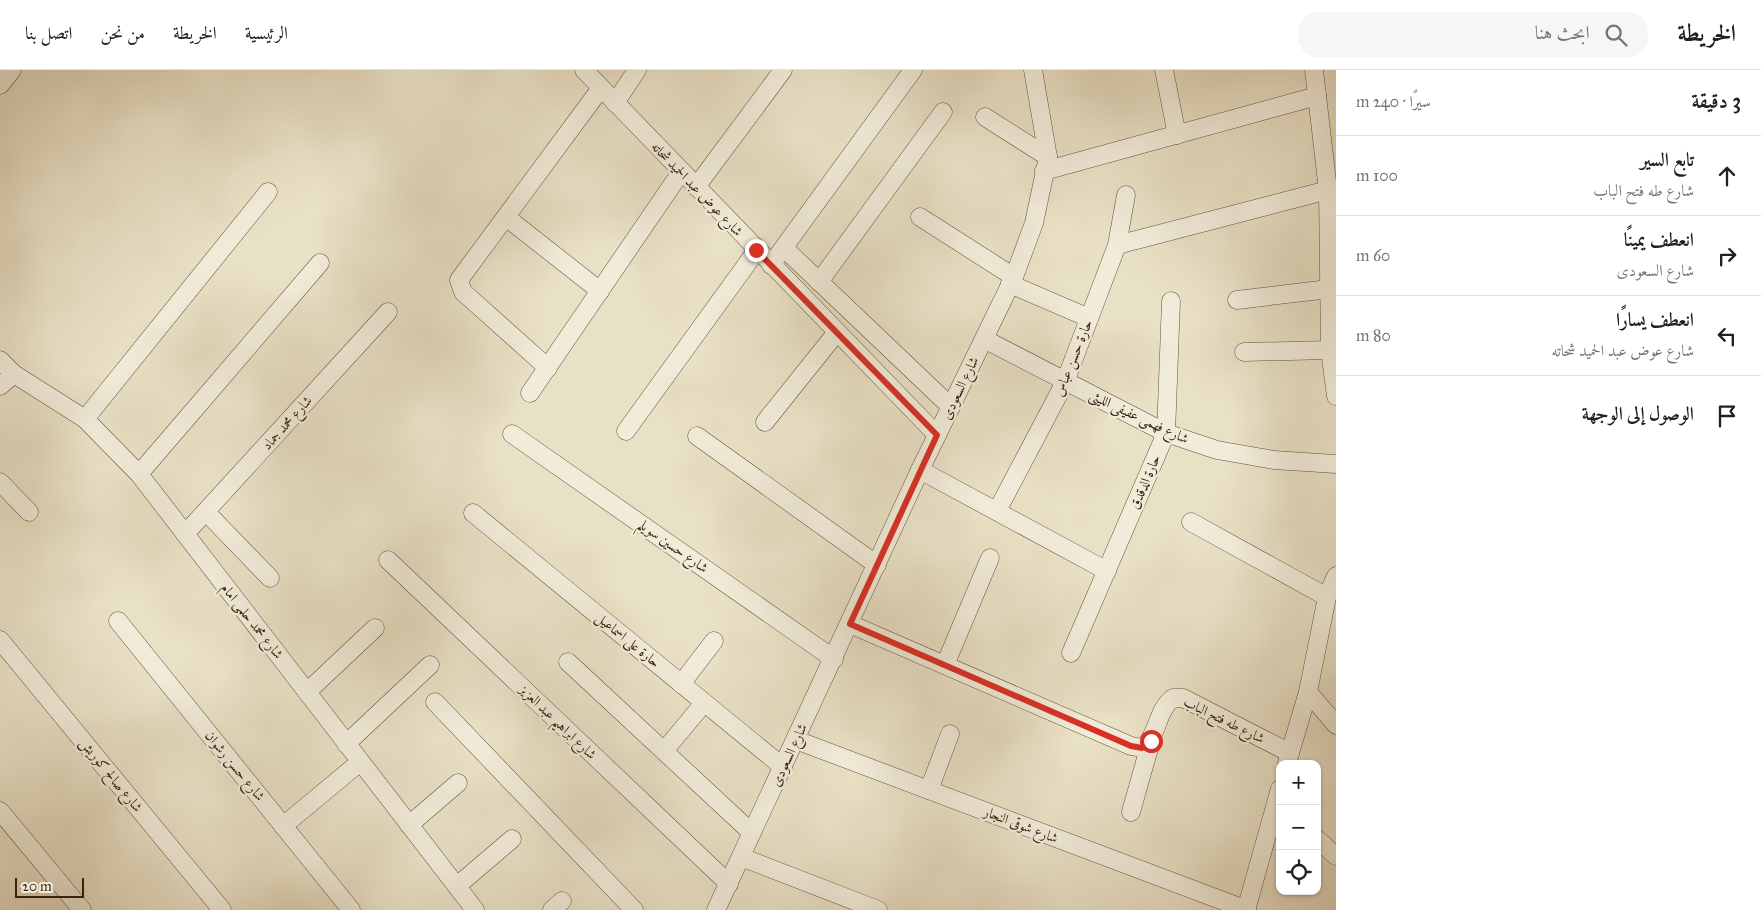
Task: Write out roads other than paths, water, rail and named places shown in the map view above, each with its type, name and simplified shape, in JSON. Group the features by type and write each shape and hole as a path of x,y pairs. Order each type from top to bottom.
{"street":[{"path":"0,85 12,70"},
{"name":"شارع عوض عبد الحميد شحاته","path":"584,70 937,435"},
{"path":"616,103 637,70"},
{"path":"696,187 783,70"},
{"path":"771,265 913,70"},
{"name":"شارع السعودى","path":"716,910 920,470 1012,281 1034,223 1046,164 1033,70"},
{"path":"1164,70 1177,135"},
{"path":"1314,70 1317,96 1330,152 1328,190 1329,288 1333,308 1330,350 1334,369 1336,396"},
{"path":"548,368 463,292 459,280 601,88"},
{"path":"985,117 1046,164 1177,135 1317,96"},
{"path":"819,282 943,112"},
{"path":"530,393 682,172"},
{"path":"1117,244 1328,190"},
{"path":"85,419 268,192"},
{"name":"حارة حسن عباس","path":"996,512 1065,382 1117,244 1126,195"},
{"path":"506,217 600,291"},
{"path":"920,217 1012,281 1089,318"},
{"path":"784,248 951,407"},
{"path":"626,431 756,250"},
{"path":"139,474 320,263"},
{"path":"1237,300 1329,288"},
{"name":"حارة الدقدق","path":"1071,653 1166,433 1171,300"},
{"name":"شارع محمد جماد","path":"185,534 388,312"},
{"path":"765,422 842,338 863,324"},
{"name":"شارع فهمى عفيفى الليثى","path":"984,338 1065,382 1166,433 1217,450 1274,460 1336,464"},
{"path":"1244,352 1330,350"},
{"name":"شارع محمد حلمى امام","path":"0,360 14,374 85,419 139,474 475,910"},
{"path":"0,386 14,374"},
{"name":"شارع حسين سويلم","path":"512,434 834,659"},
{"path":"697,436 877,565"},
{"path":"920,470 1107,572"},
{"path":"0,482 29,512"},
{"path":"206,512 270,578"},
{"name":"حارة على اسماعيل","path":"473,513 783,767"},
{"path":"1191,522 1327,597"},
{"path":"944,665 990,558"},
{"name":"شارع ابراهيم عبد العزيز","path":"388,560 728,884"},
{"path":"1288,758 1308,692 1327,597 1336,576"},
{"name":"شارع حسن رشوان","path":"118,621 351,910"},
{"path":"850,624 1131,746 1142,748 1151,741"},
{"path":"306,692 374,628"},
{"name":"شارع صالح كوريش","path":"0,640 222,910"},
{"path":"681,684 714,641"},
{"path":"568,662 752,833"},
{"path":"346,744 430,665"},
{"path":"1308,692 1336,725"},
{"name":"شارع طه فتح الباب","path":"1151,741 1164,704 1173,698 1183,698 1288,758"},
{"path":"435,702 634,910"},
{"path":"664,751 704,702"},
{"path":"929,790 950,734"},
{"name":"شارع شوقى النجار","path":"796,740 1247,910"},
{"path":"1131,812 1151,741"},
{"path":"283,826 360,762"},
{"path":"409,825 458,783"},
{"path":"1247,910 1276,805"},
{"path":"0,812 82,910"},
{"path":"456,886 512,839"},
{"path":"741,857 878,910"}]}
